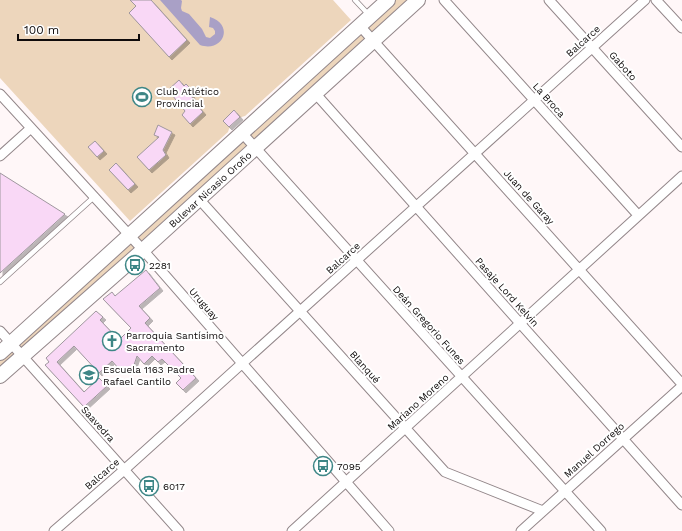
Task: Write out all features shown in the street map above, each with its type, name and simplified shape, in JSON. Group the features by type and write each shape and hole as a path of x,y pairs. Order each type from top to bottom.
{"main road":[{"name":"Bulevar Nicasio Oroño","path":"0,376 199,199 418,0"},
{"name":"Bulevar Nicasio Oroño","path":"0,353 387,1"}],"street":[{"name":"La Broca","path":"444,0 638,215"},
{"name":"Gaboto","path":"549,0 682,147"},
{"name":"Balcarce","path":"54,531 124,470 645,0"},
{"path":"656,0 682,28"},
{"name":"Juan de Garay","path":"365,21 373,40 682,385"},
{"name":"Pasaje Lord Kelvin","path":"315,93 682,505"},
{"name":"Uruguay","path":"0,94 129,235 389,531"},
{"path":"0,156 31,128"},
{"name":"Deán Gregorio Funes","path":"242,133 601,531"},
{"name":"Mariano Moreno","path":"292,531 682,176"},
{"name":"Blanqué","path":"199,199 445,472 543,511"},
{"name":"Saavedra","path":"0,331 179,531"},
{"name":"Manuel Dorrego","path":"521,531 682,385"}],"lane":[{"path":"355,0 365,21"},
{"path":"0,282 94,197"}],"shaded area":[{"name":"Club Atlético Provincial","path":"0,0 333,0 351,20 245,116 235,121 228,132 130,221 0,78"},
{"path":"160,0 181,0 182,11 189,14 202,29 206,37 210,38 215,34 213,28 209,27 210,17 218,21 224,31 220,42 215,45 200,45"},
{"path":"388,0 418,0 0,376 0,353"}],"building":[{"path":"130,0 151,0 187,40 169,57 129,13 136,6"},
{"path":"179,80 184,86 186,84 193,91 191,93 193,100 203,112 190,124 182,115 185,111 168,90"},
{"path":"234,110 240,117 229,127 223,121"},
{"path":"158,125 172,132 163,150 166,155 149,170 137,157 159,137 154,135"},
{"path":"95,141 104,151 97,157 88,147"},
{"path":"116,163 135,184 128,190 109,170"},
{"path":"0,173 65,214 0,273"},
{"path":"146,270 160,288 139,306 150,318 145,323 196,378 183,390 176,383 181,378 162,359 158,362 152,356 144,364 137,356 134,365 127,370 119,369 112,361 99,373 74,346 57,362 84,392 99,378 107,386 84,407 45,365 49,362 46,358 96,311 103,317 100,320 119,340 131,328 103,299 112,292 115,296"}],"place":[{"name":"Club Atlético Provincial","path":"142,97"},
{"name":"2281","path":"135,265"},
{"name":"Parroquia Santísimo Sacramento","path":"112,341"},
{"name":"Escuela 1163 Padre Rafael Cantilo","path":"89,375"},
{"name":"7095","path":"323,466"},
{"name":"6017","path":"149,486"}]}
